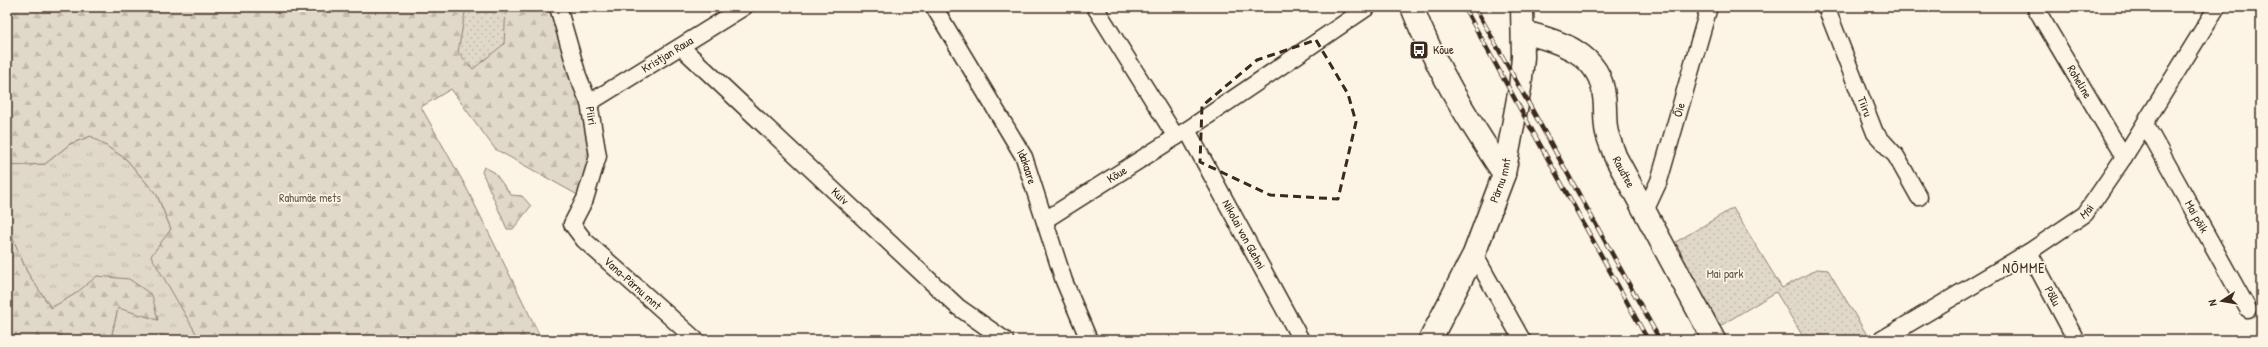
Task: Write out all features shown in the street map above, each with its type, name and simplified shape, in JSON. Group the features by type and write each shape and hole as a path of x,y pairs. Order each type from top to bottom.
{"street":[{"name":"Piiri","path":"558,7 578,76 589,103 598,156 585,199 572,224"},
{"name":"Kristjan Raua","path":"589,103 744,7"},
{"name":"Idakaare","path":"934,7 1024,157 1064,281 1089,340"},
{"name":"Nikolai von Glehni","path":"1095,7 1181,133 1301,340"},
{"name":"Kõue","path":"1045,220 1181,133 1368,7"},
{"path":"1412,7 1423,37 1462,108 1504,174"},
{"name":"Pärnu mnt","path":"1430,340 1474,254 1504,174 1520,88 1523,32 1522,7"},
{"name":"Õie","path":"1645,211 1659,181 1709,7"},
{"name":"Tiiru","path":"1826,7 1876,133 1896,156 1919,197"},
{"name":"Roheline","path":"2035,7 2124,158"},
{"name":"Mai","path":"1881,340 2029,252 2084,214 2124,158 2217,7"},
{"name":"Raudtee","path":"1523,32 1565,45 1579,52 1591,62 1598,76 1604,96 1607,133 1616,156 1714,340"},
{"name":"Kuiv","path":"681,47 958,308 1004,340"},
{"name":"Mai põik","path":"2145,124 2248,309"},
{"name":"Vana-Pärnu mnt","path":"572,224 584,240 696,340"},
{"name":"Põllu","path":"2029,252 2076,340"},
{"path":"1474,254 1522,340"}],"highlighted area":[{"path":"1316,40 1348,94 1356,122 1338,199 1270,195 1200,162 1202,106 1257,60"}],"green space":[{"name":"Rahumäe mets","path":"7,7 558,7 598,156 585,199 495,149 451,89 421,107 465,185 542,340 200,340 151,256 171,229 157,195 126,159 91,136 70,144 45,164 7,166"},
{"path":"466,7 506,7 504,44 473,69 458,52"},
{"path":"91,136 126,159 157,195 171,229 187,317 200,340 96,340 111,338 118,308 75,294 51,309 27,272 7,225 7,166 45,164 70,144"},
{"path":"484,167 494,172 511,195 522,196 531,206 513,229 507,229 482,172"},
{"name":"Mai park","path":"1733,208 1782,288 1817,269 1828,270 1870,340 1805,340 1776,292 1710,332 1664,249"},
{"path":"7,225 27,272 51,308 75,294 97,276 129,279 152,295 158,320 118,308 111,338 96,340 7,340"}],"railway":[{"path":"1464,7 1648,340"},
{"path":"1475,7 1660,340"}],"place":[{"name":"Kõue","path":"1419,50"}],"district":[{"name":"NÕMME","path":"2024,268"}]}
